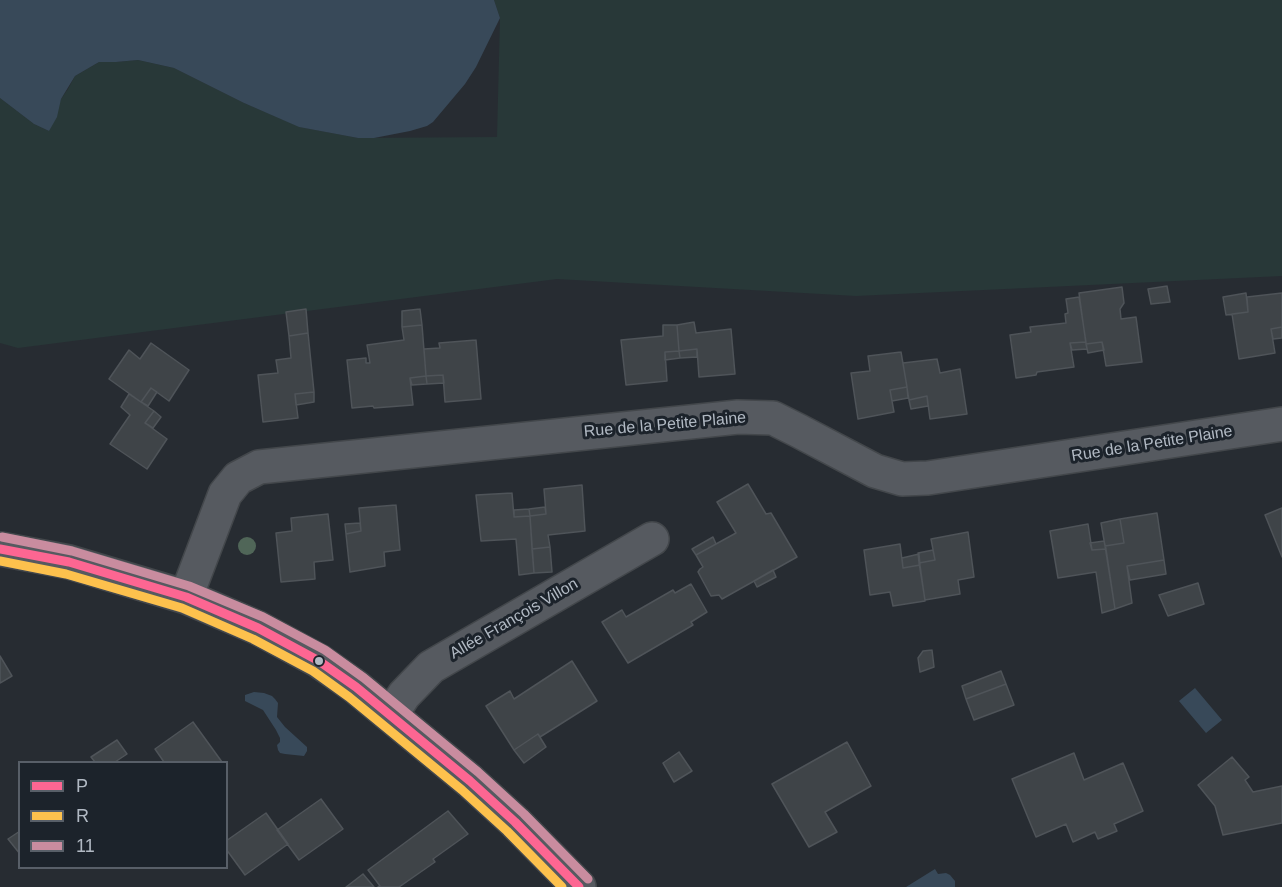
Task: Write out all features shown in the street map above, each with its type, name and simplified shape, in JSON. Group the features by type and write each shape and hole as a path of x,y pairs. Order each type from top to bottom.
{"street":[{"name":"Rue de la Petite Plaine","path":"186,597 225,494 238,478 260,467 738,417 773,418 875,471 902,479 911,479 1282,424"},
{"name":"Allée François Villon","path":"391,715 404,695 431,667 652,539"},
{"path":"0,549 69,562 186,597 258,628 319,661 391,715 485,794 579,887"}],"shaded area":[{"path":"494,0 1282,0 1282,276 856,296 557,279 18,348 0,343 0,98 34,124 49,131 61,99 75,76 99,62 138,60 174,68 244,103 300,127 358,138 497,137 500,18"}],"water":[{"path":"0,0 494,0 500,18 465,84 433,122 410,131 374,138 358,138 299,127 174,68 138,60 99,62 75,76 61,99 57,117 49,131 34,124 0,98"},
{"path":"1195,688 1222,720 1206,733 1179,701"},
{"path":"254,692 264,693 275,699 278,703 277,717 307,747 304,756 280,753 277,745 280,738 263,710 245,701 245,695"},
{"path":"935,869 938,874 950,875 955,881 955,887 906,887"}],"building":[{"path":"1167,286 1170,302 1151,304 1148,289"},
{"path":"1122,287 1124,303 1120,309 1121,319 1136,317 1142,362 1106,366 1102,342 1086,344 1079,293"},
{"path":"1246,293 1248,312 1226,315 1223,297"},
{"path":"1282,293 1282,327 1271,329 1275,353 1239,359 1232,314 1248,312 1247,297"},
{"path":"1079,297 1086,342 1070,343 1074,367 1037,372 1036,375 1016,378 1010,335 1031,332 1030,327 1066,323 1065,314 1068,313 1066,299"},
{"path":"306,309 308,333 289,336 286,312"},
{"path":"420,309 422,325 402,327 402,311"},
{"path":"694,322 696,333 731,329 735,374 699,377 697,349 679,351 677,325"},
{"path":"422,325 426,376 410,378 413,405 352,408 347,360 366,358 366,363 370,363 367,345 404,340 402,327"},
{"path":"663,325 677,325 679,351 665,352 667,381 626,385 621,340 663,336"},
{"path":"1282,327 1282,338 1273,339 1271,329"},
{"path":"308,333 314,392 295,394 298,418 263,422 258,375 278,373 276,360 291,358 289,336"},
{"path":"476,340 481,399 445,402 443,375 426,376 424,349 440,348 439,343"},
{"path":"1086,342 1087,349 1072,350 1070,343"},
{"path":"1102,342 1104,350 1088,353 1086,344"},
{"path":"151,343 189,370 169,401 151,388 141,402 109,379 129,350 140,359"},
{"path":"697,349 697,357 680,358 679,351"},
{"path":"679,351 680,358 665,360 665,352"},
{"path":"901,352 907,387 890,390 894,412 858,419 851,373 870,371 868,356"},
{"path":"937,359 940,373 960,369 967,414 930,419 927,396 909,400 903,363"},
{"path":"443,375 444,383 427,384 426,376"},
{"path":"426,376 427,384 412,385 410,378"},
{"path":"907,387 908,398 892,401 890,390"},
{"path":"151,388 157,392 148,406 141,402"},
{"path":"314,392 314,402 296,405 295,394"},
{"path":"129,394 154,411 145,423 167,439 147,469 110,444 130,415 121,407"},
{"path":"927,396 928,406 911,409 909,400"},
{"path":"154,411 161,417 153,428 145,423"},
{"path":"748,484 766,514 771,513 797,557 722,599 719,595 711,596 698,572 703,567 696,555 736,533 717,502"},
{"path":"582,485 585,531 548,535 550,547 532,549 530,516 546,514 544,489"},
{"path":"512,493 514,517 530,516 534,573 519,575 516,539 481,541 476,495"},
{"path":"396,505 400,550 384,552 385,566 350,572 346,534 361,531 359,508"},
{"path":"545,507 546,514 530,516 529,509"},
{"path":"1282,508 1282,557 1265,515"},
{"path":"529,509 530,516 514,517 514,510"},
{"path":"1157,513 1164,560 1127,566 1132,603 1115,609 1105,546 1124,543 1120,519"},
{"path":"328,514 333,560 314,562 315,579 281,582 276,533 292,531 291,518"},
{"path":"1120,519 1124,543 1105,546 1101,523"},
{"path":"360,523 361,531 346,534 345,524"},
{"path":"1088,524 1092,550 1106,549 1115,609 1102,613 1096,572 1058,578 1050,531"},
{"path":"968,532 974,577 958,580 960,594 925,600 919,563 935,560 931,539"},
{"path":"713,537 716,544 696,555 692,549"},
{"path":"1104,541 1106,549 1092,550 1090,543"},
{"path":"900,544 903,568 920,565 925,601 893,606 890,592 870,595 864,550"},
{"path":"550,547 552,572 534,573 532,549"},
{"path":"933,550 935,560 919,563 918,553"},
{"path":"919,554 920,565 903,568 902,558"},
{"path":"1164,560 1166,574 1130,580 1127,566"},
{"path":"773,570 776,577 757,587 754,581"},
{"path":"1198,583 1204,604 1168,616 1159,595"},
{"path":"691,584 707,612 691,622 693,625 628,663 602,622 622,610 626,617 673,590 675,593"},
{"path":"932,650 934,667 920,672 918,658 923,651"},
{"path":"0,656 12,676 0,683"},
{"path":"572,661 597,701 540,737 538,734 514,750 486,706 510,691 514,699"},
{"path":"1001,671 1006,684 966,699 962,686"},
{"path":"1006,684 1014,705 974,720 966,699"},
{"path":"193,722 221,761 163,761 155,749"},
{"path":"538,734 546,747 524,763 514,750"},
{"path":"117,740 127,754 116,761 94,761 91,757"},
{"path":"847,742 871,786 825,812 837,832 809,847 772,784"},
{"path":"679,752 692,771 674,782 663,763"},
{"path":"1074,753 1084,780 1123,763 1143,811 1114,824 1117,831 1098,839 1095,832 1073,842 1066,824 1036,837 1012,779"},
{"path":"1232,757 1249,777 1245,780 1253,792 1282,786 1282,823 1223,835 1215,806 1198,785"},
{"path":"321,799 343,829 299,860 277,830"},
{"path":"448,811 468,834 433,859 435,862 399,887 378,887 380,886 368,870"},
{"path":"266,813 288,844 245,875 228,852 228,840"},
{"path":"18,832 18,852 8,839"},
{"path":"363,874 374,887 346,887"}],"transit line":[{"name":"11","path":"2,537 72,551 189,586 263,617 325,650 364,678 478,772 524,814 588,879"},
{"name":"P","path":"0,549 69,562 186,597 258,628 319,661 356,687 470,781 515,822 579,887"},
{"name":"R","path":"0,561 66,574 182,608 253,639 313,671 349,697 462,790 507,831 562,887"}]}
